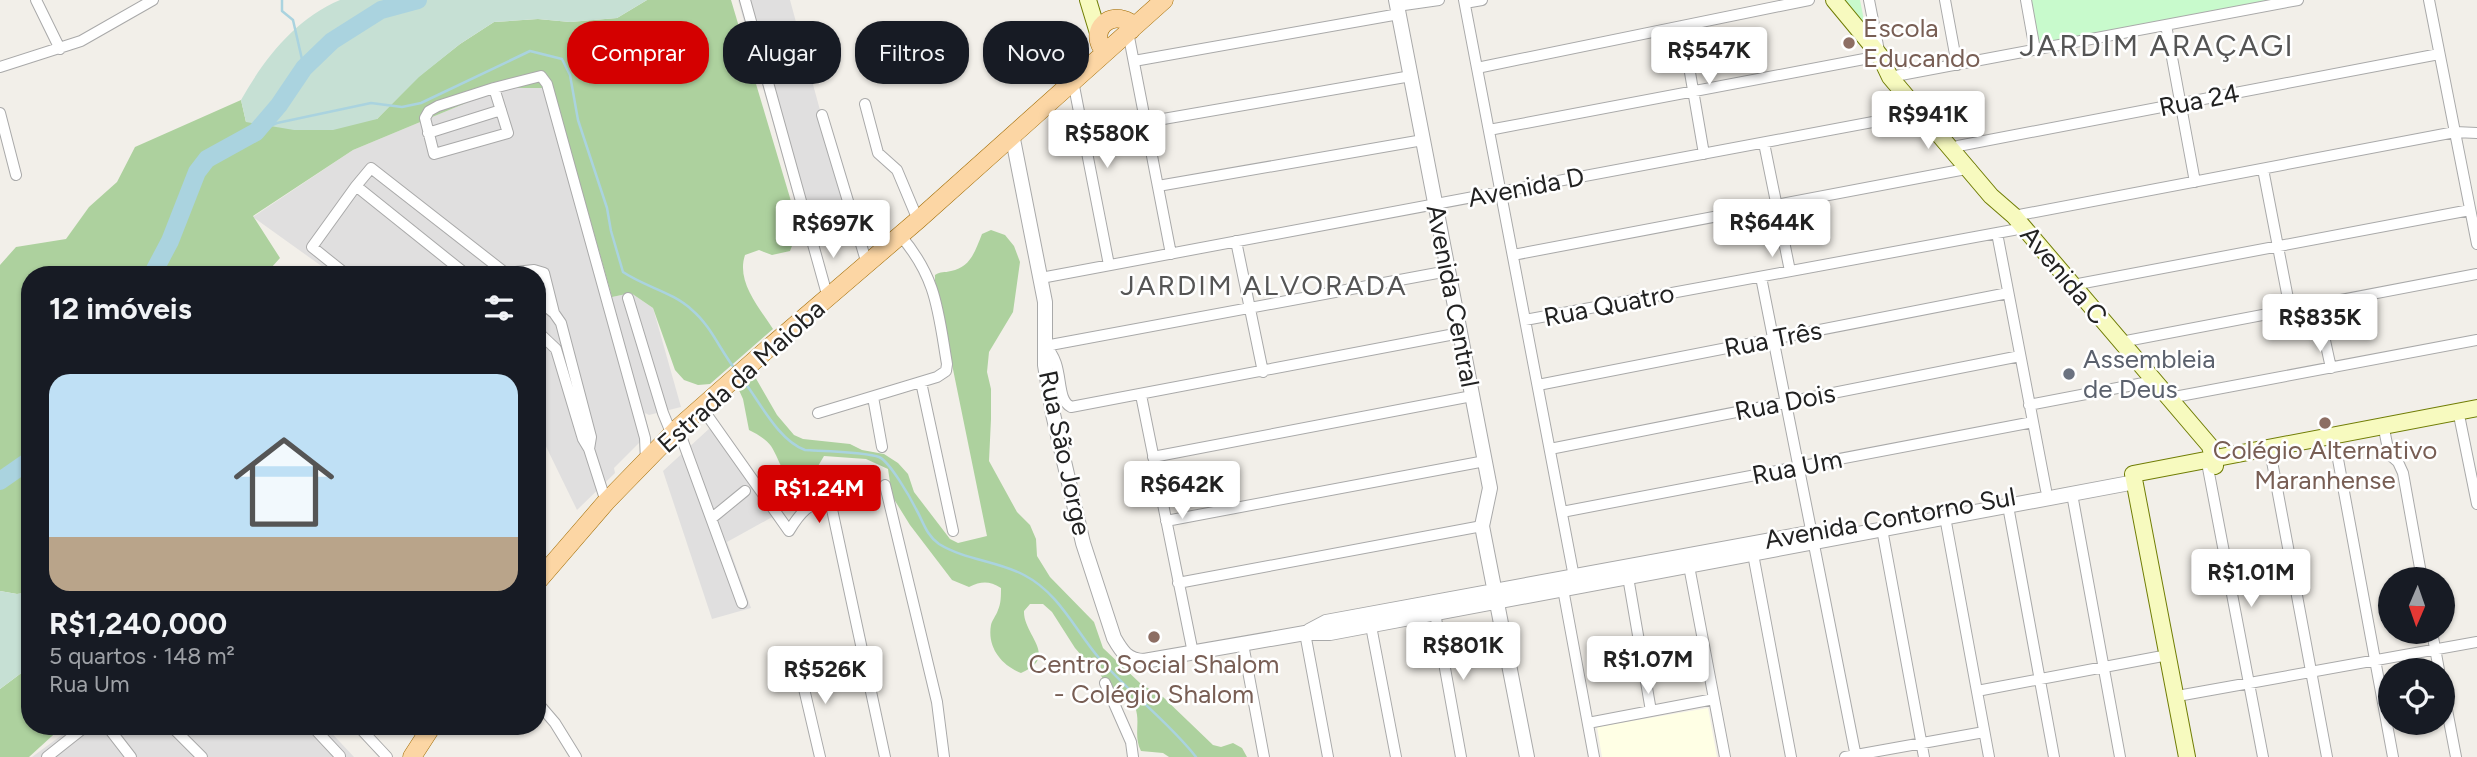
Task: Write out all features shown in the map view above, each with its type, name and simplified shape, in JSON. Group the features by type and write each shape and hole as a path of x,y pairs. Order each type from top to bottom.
{"main road":[{"path":"1090,0 1125,25 1160,4"},
{"path":"1090,0 1101,41"},
{"name":"Avenida C","path":"1834,0 1894,77 1971,168 2005,201 2019,222 2210,446 2212,464"},
{"name":"Estrada da Maioba","path":"1089,60 1101,41 1125,25"},
{"name":"Estrada da Maioba","path":"546,572 606,502 675,431 1070,84"},
{"name":"Avenida C","path":"1925,113 1958,146 1971,168"},
{"name":"Avenida Contorno Sul","path":"2138,477 2477,408"},
{"name":"Avenida Contorno Sul","path":"2212,464 2271,456 2477,416"},
{"path":"2138,477 2187,757"},
{"path":"2138,477 2195,757"},
{"path":"412,757 426,735"}],"street":[{"path":"36,0 60,49"},
{"path":"0,67 81,41 132,5 153,0"},
{"path":"745,0 828,298"},
{"path":"1133,61 1439,0"},
{"path":"1482,0 1465,2 1574,577"},
{"path":"1477,68 1809,0"},
{"path":"1489,130 1880,56 1869,0"},
{"path":"1945,0 1957,65"},
{"path":"2026,0 2035,50"},
{"path":"1894,77 2166,25 2265,3 2298,0"},
{"path":"2429,0 2477,244"},
{"name":"Avenida Central","path":"1398,7 1485,461 1490,495 1482,526 1527,757"},
{"path":"1125,25 1171,254"},
{"path":"2166,25 2195,182"},
{"path":"1682,26 1704,154"},
{"name":"Rua 24","path":"1958,146 2439,54"},
{"path":"494,88 508,133 434,154 425,118 429,111 494,88 541,76 547,83 645,438 646,461"},
{"path":"1146,122 1411,76"},
{"path":"1080,84 1109,265"},
{"path":"865,103 878,153 897,170 918,220"},
{"path":"428,133 501,110"},
{"path":"0,113 16,175"},
{"name":"Avenida D","path":"1041,278 1925,113"},
{"path":"822,115 867,264"},
{"name":"Rua Quatro","path":"1525,320 1997,233 2019,222 2195,182 2455,132 2477,133"},
{"name":"Rua São Jorge","path":"1012,134 1041,278 1046,320 1045,365 1066,480 1114,638 1132,660 1144,661 1193,653"},
{"path":"1158,186 1423,141"},
{"path":"1764,143 1790,271"},
{"path":"336,266 312,247 371,168 496,266"},
{"path":"1513,255 1971,168"},
{"path":"2263,169 2290,309"},
{"path":"356,186 456,266"},
{"path":"2073,285 2470,210"},
{"path":"1997,233 2046,490"},
{"path":"818,412 944,373 947,364 930,281 914,251 900,235"},
{"path":"1236,241 1263,372"},
{"path":"466,266 474,250"},
{"path":"1045,346 1448,271"},
{"path":"2121,342 2477,274"},
{"path":"1761,276 1852,756 1984,732"},
{"path":"546,281 554,313"},
{"name":"Rua Três","path":"1538,385 2008,293"},
{"path":"628,298 663,413 675,431 712,518 742,603"},
{"path":"2317,304 2331,368"},
{"path":"546,306 561,323 561,347 591,437 590,449 606,502"},
{"path":"1045,346 1056,358 1063,400 1071,407 1460,333"},
{"path":"546,337 561,347"},
{"path":"2169,398 2477,341"},
{"name":"Rua Dois","path":"1550,449 2020,356"},
{"path":"2029,405 2154,381"},
{"path":"921,382 953,531"},
{"path":"1141,395 1193,653"},
{"path":"1153,457 1472,396"},
{"path":"873,397 882,447"},
{"path":"702,408 789,531 806,508 820,501 830,500 885,757"},
{"path":"2460,420 2477,504"},
{"name":"Rua Um","path":"1562,512 2033,422"},
{"path":"2385,434 2389,454 2398,462 2403,473 2420,567"},
{"path":"2335,443 2393,757"},
{"path":"2271,456 2327,757"},
{"path":"1166,521 1485,461"},
{"path":"2212,464 2263,757"},
{"name":"Avenida Contorno Sul","path":"1193,653 1305,633 1330,633 1371,626 1434,614 1574,577 1882,529 2072,494 2138,477"},
{"name":"Avenida Contorno Sul","path":"1305,633 1326,622 1497,596 1563,589 1753,554 1812,538 2046,490 2138,477"},
{"path":"885,485 937,702 944,757"},
{"path":"712,518 745,491"},
{"path":"2072,494 2120,757"},
{"path":"2008,506 2054,757"},
{"path":"1945,517 1989,757"},
{"path":"1178,583 1482,526"},
{"path":"1882,529 1924,757"},
{"path":"1753,554 1791,757"},
{"path":"1689,566 1725,757"},
{"path":"1628,577 1651,711"},
{"path":"1563,589 1594,757"},
{"path":"1434,614 1461,757"},
{"path":"1371,626 1396,757"},
{"path":"1305,633 1328,757"},
{"path":"2183,695 2477,642"},
{"path":"1243,644 1264,757"},
{"path":"2434,644 2437,658"},
{"path":"1977,691 2168,655"},
{"path":"799,663 820,757"},
{"path":"1105,683 1131,742 1133,757"},
{"path":"1588,723 1714,699"},
{"path":"546,712 576,757"},
{"path":"47,757 75,735"},
{"path":"114,735 131,757"},
{"path":"180,735 202,757"},
{"path":"320,735 340,756"},
{"path":"366,735 387,757"},
{"path":"2452,735 2456,757"}],"shaded area":[{"path":"340,0 647,0 617,18 494,22 460,44 419,77 377,119 333,130 294,130 246,122 241,100 260,70 295,29"},
{"path":"738,0 790,0 796,21 744,21"},
{"path":"762,84 813,84 848,213 802,225"},
{"path":"502,88 553,88 612,297 631,293 653,308 681,407 649,415 645,413 649,433 614,468 615,473 577,510 546,446 546,266 321,266 253,217 353,150"},
{"path":"711,427 774,516 727,542 751,608 712,619 663,471"},
{"path":"0,591 21,593 21,674 0,689"},
{"path":"1708,708 1717,757 1602,757 1597,727"},
{"path":"62,735 333,735 354,757 32,757"}],"green space":[{"path":"647,0 731,0 737,21 723,21 723,84 756,84 799,228 790,251 772,255 759,250 745,255 743,265 746,284 773,329 710,384 698,385 684,380 675,370 653,308 631,293 612,297 553,88 502,88 353,150 253,216 280,258 273,266 21,266 21,593 0,591 0,265 16,247 66,239 89,207 117,182 135,147 241,100 246,122 377,119 418,77 460,44 494,22 538,19 567,22 567,84 709,84 709,21 582,21 617,18"},
{"path":"1841,0 1860,0 1866,30"},
{"path":"2026,0 2265,0 2266,6 2035,50"},
{"path":"991,230 1005,235 1014,246 1020,262 1013,312 989,352 989,461 1017,512 1030,525 1036,539 1037,556 1050,577 1094,622 1103,648 1141,684 1163,697 1213,745 1221,747 1233,743 1242,748 1247,757 1169,757 1163,753 1141,751 1135,707 1122,700 1105,683 1097,668 1088,663 1075,648 1052,612 1043,604 1030,604 1024,611 1025,620 1037,645 1038,660 1021,673 1014,670 997,654 991,641 991,625 1000,605 1001,588 985,583 969,587 952,580 910,525 892,496 888,469 866,459 824,456 808,483 800,483 793,481 784,472 769,443 749,430 738,388 754,375 777,415 794,435 803,439 850,444 862,450 884,454 908,474 914,492 950,539 958,543 987,536 935,275 958,269 968,262 982,234"},
{"path":"21,674 21,735 53,735 29,757 0,757 0,689"}],"waterway":[{"path":"282,0 282,11 293,20 304,68"},
{"path":"157,266 170,241 197,172 207,159 256,132 279,105 304,68 332,41 381,10 418,0"},
{"path":"256,132 277,123 371,103 402,107 421,103 530,51 562,59 570,75 578,120 607,208 623,272 692,310 705,323 735,369"},
{"path":"743,380 770,419 795,445 805,450 879,457 894,472 928,532 939,544 960,554 1014,570 1047,592 1111,671 1196,757"},
{"path":"0,481 21,466"}],"place":[{"name":"Escola Educando","path":"1849,43"},
{"name":"Assembleia de Deus","path":"2069,374"},
{"name":"Colégio Alternativo Maranhense","path":"2325,423"},
{"name":"Centro Social Shalom - Colégio Shalom","path":"1154,637"}],"district":[{"name":"JARDIM ARAÇAGI","path":"2157,45"},
{"name":"JARDIM ALVORADA","path":"1264,285"}]}
